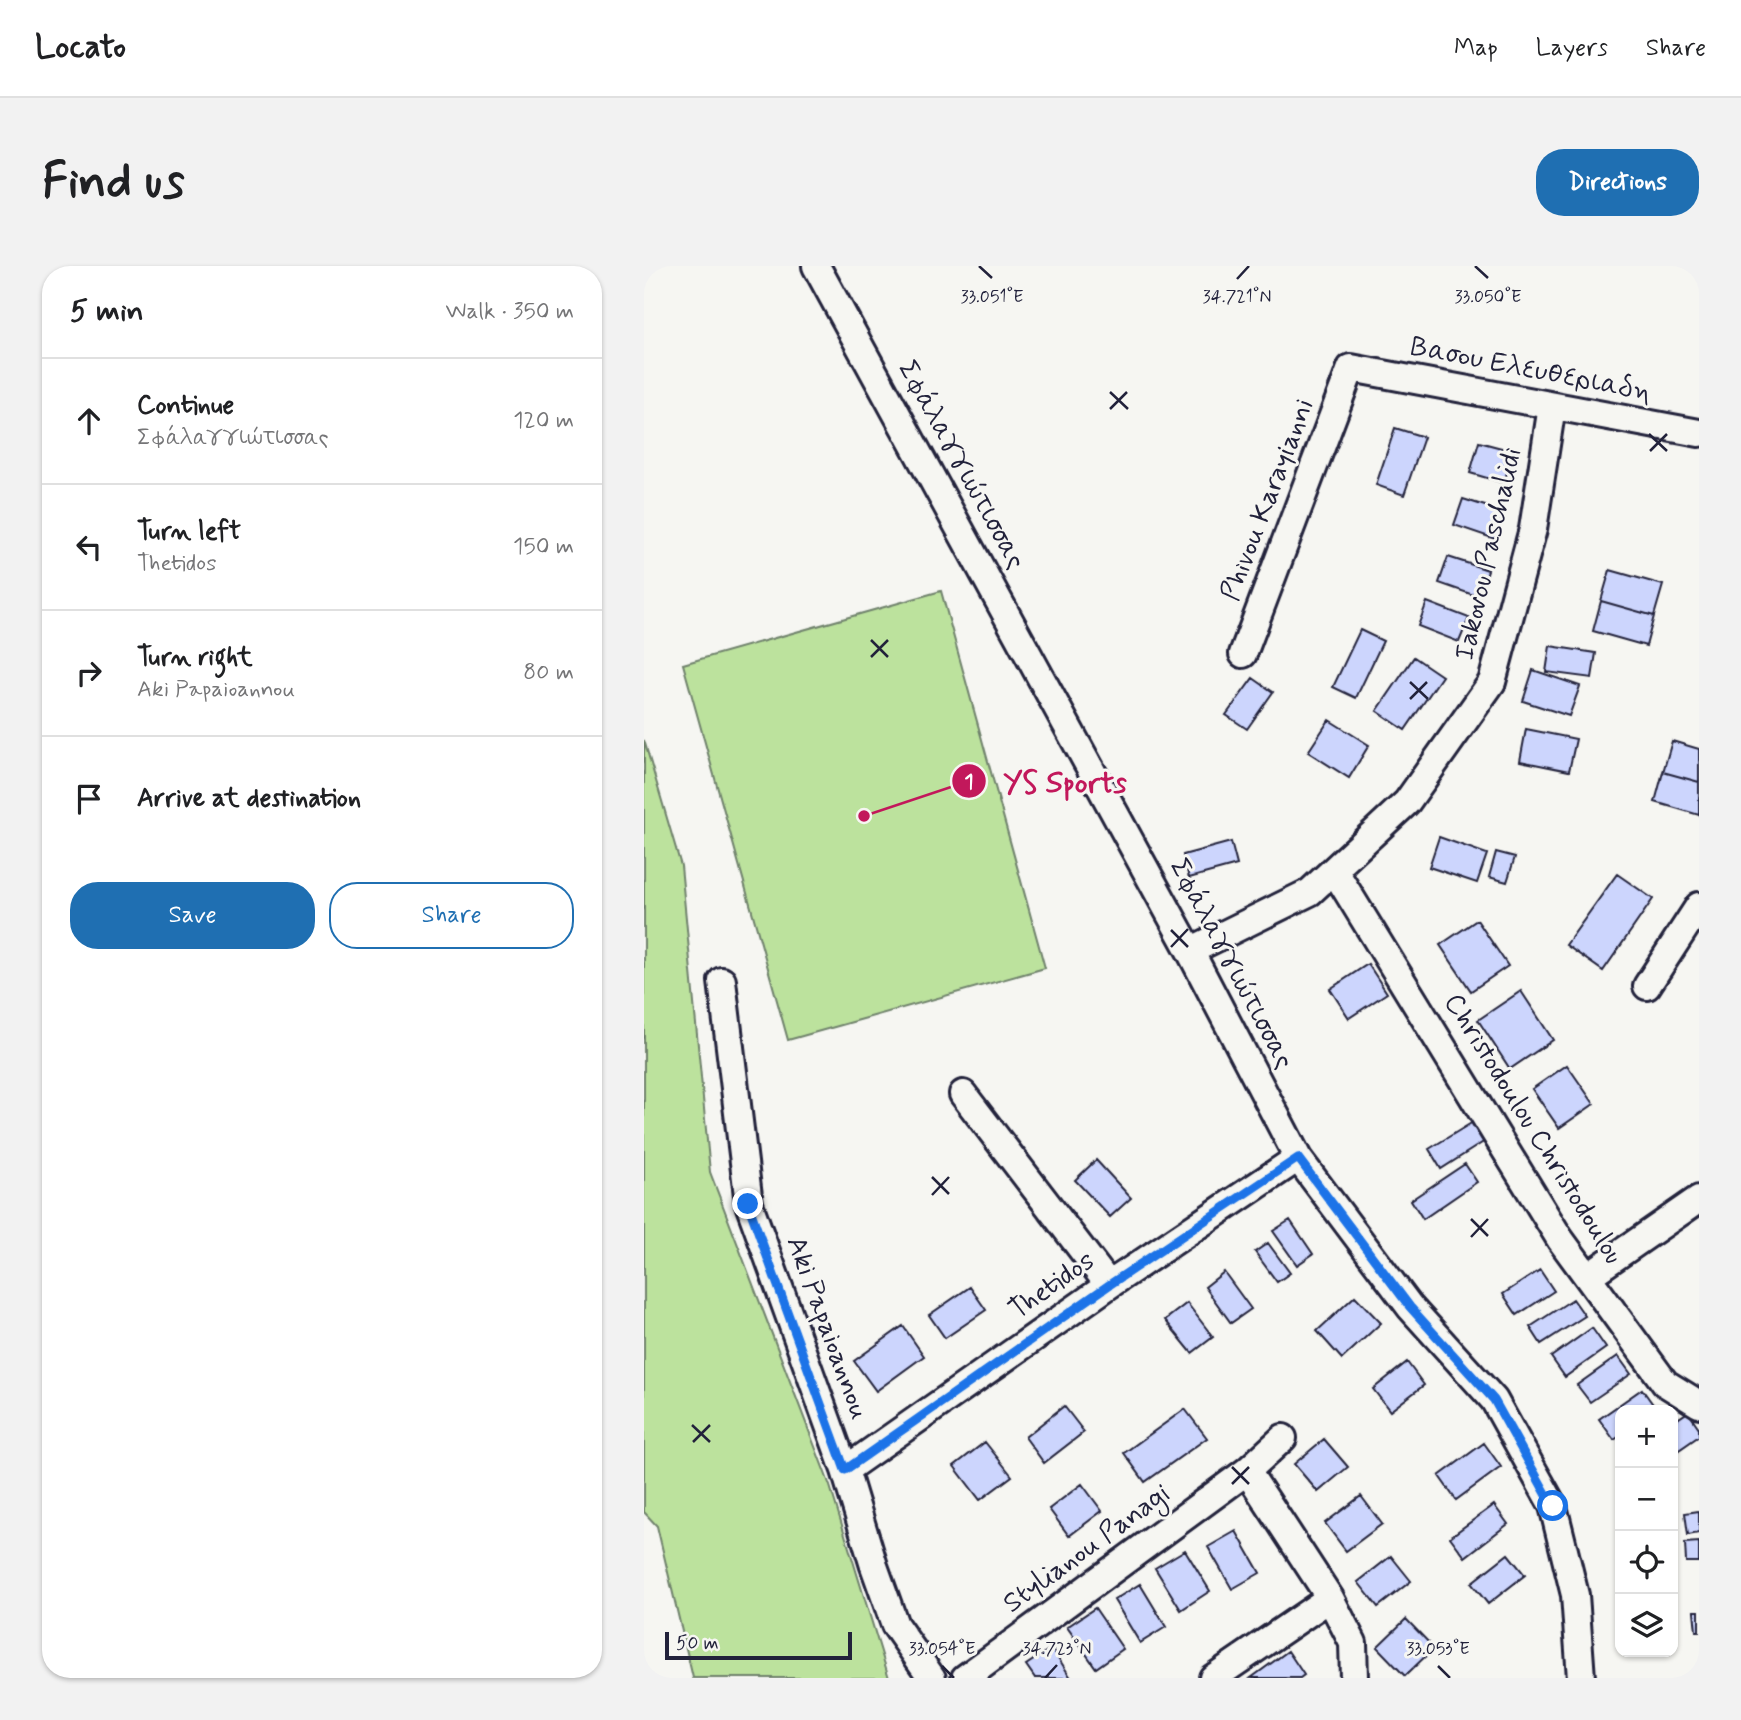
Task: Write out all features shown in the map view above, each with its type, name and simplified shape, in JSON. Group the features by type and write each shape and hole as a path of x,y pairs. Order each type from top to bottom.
{"street":[{"name":"Σφάλαγγιώτισσας","path":"816,266 1190,951 1298,1158 1410,1307 1494,1400 1553,1506 1575,1595 1581,1678"},
{"name":"Βασου Ελευθεριαδη","path":"1351,368 1699,433"},
{"name":"Phivou Karayianni","path":"1243,654 1351,368"},
{"name":"Iakovou Paschalidi","path":"1190,951 1310,891 1334,870 1407,802 1493,682 1533,529 1552,406"},
{"name":"Christodoulou Christodoulou","path":"1334,870 1560,1239 1665,1382 1699,1404"},
{"path":"1647,986 1699,906"},
{"name":"Aki Papaioannou","path":"722,981 748,1204 845,1470 895,1625 932,1678"},
{"path":"963,1094 1109,1285"},
{"name":"Thetidos","path":"845,1470 1109,1285 1298,1158"},
{"path":"1588,1276 1699,1199"},
{"name":"Stylianou Panagi","path":"965,1678 1247,1471 1283,1438"},
{"path":"1247,1471 1330,1598 1353,1643 1354,1678"},
{"path":"1213,1678 1330,1598"}],"green space":[{"path":"941,591 1045,968 788,1040 683,664"},
{"path":"644,740 681,866 710,1172 830,1486 889,1678 693,1678 657,1526 644,1512"}],"building":[{"path":"1395,428 1424,437 1404,495 1376,485"},
{"path":"1479,442 1513,451 1504,483 1470,473"},
{"path":"1463,499 1504,512 1495,539 1454,525"},
{"path":"1448,557 1488,570 1479,597 1439,583"},
{"path":"1610,570 1663,585 1654,616 1601,601"},
{"path":"1601,601 1654,616 1646,646 1593,631"},
{"path":"1427,602 1469,618 1459,642 1418,626"},
{"path":"1360,630 1383,641 1356,698 1333,687"},
{"path":"1550,646 1596,653 1592,678 1546,672"},
{"path":"1414,657 1442,676 1405,730 1377,711"},
{"path":"1533,670 1580,686 1569,716 1523,701"},
{"path":"1253,678 1273,692 1247,729 1226,715"},
{"path":"1329,720 1369,745 1349,778 1308,752"},
{"path":"1526,729 1576,739 1569,771 1520,761"},
{"path":"1672,741 1699,749 1699,782 1663,772"},
{"path":"1663,772 1699,782 1699,815 1655,802"},
{"path":"1439,837 1487,854 1477,883 1429,867"},
{"path":"1231,842 1237,865 1189,878 1183,855"},
{"path":"1496,852 1515,857 1507,882 1489,877"},
{"path":"1617,874 1653,899 1603,971 1566,945"},
{"path":"1477,920 1508,966 1471,991 1440,945"},
{"path":"1368,964 1387,993 1349,1018 1330,989"},
{"path":"1521,991 1553,1040 1510,1069 1478,1020"},
{"path":"1567,1065 1594,1104 1559,1128 1532,1089"},
{"path":"1473,1122 1485,1141 1441,1169 1429,1149"},
{"path":"1096,1160 1131,1198 1110,1217 1075,1180"},
{"path":"1465,1164 1477,1182 1423,1219 1411,1200"},
{"path":"1290,1220 1313,1254 1297,1265 1273,1231"},
{"path":"1268,1243 1290,1273 1277,1282 1255,1252"},
{"path":"1540,1270 1554,1291 1517,1315 1503,1294"},
{"path":"1224,1272 1251,1309 1231,1323 1205,1287"},
{"path":"970,1287 986,1310 945,1338 929,1315"},
{"path":"1355,1296 1381,1323 1342,1359 1317,1331"},
{"path":"1573,1299 1585,1316 1541,1344 1530,1327"},
{"path":"1187,1303 1213,1337 1192,1353 1165,1320"},
{"path":"903,1326 924,1356 876,1391 854,1361"},
{"path":"1592,1328 1606,1348 1565,1377 1551,1357"},
{"path":"1618,1356 1631,1374 1590,1402 1577,1385"},
{"path":"1407,1362 1424,1385 1390,1411 1373,1389"},
{"path":"1642,1389 1653,1405 1619,1405"},
{"path":"1064,1406 1084,1432 1044,1463 1025,1437"},
{"path":"1615,1408 1615,1439 1614,1440 1599,1419"},
{"path":"1185,1409 1207,1438 1145,1482 1124,1453"},
{"path":"1688,1412 1699,1428 1699,1436 1678,1451 1678,1419"},
{"path":"1324,1439 1348,1467 1318,1492 1294,1464"},
{"path":"985,1442 1012,1476 980,1500 954,1466"},
{"path":"1484,1443 1501,1467 1456,1500 1439,1476"},
{"path":"1082,1484 1102,1511 1069,1536 1049,1509"},
{"path":"1361,1496 1382,1524 1346,1551 1325,1523"},
{"path":"1494,1505 1508,1524 1465,1557 1450,1537"},
{"path":"1699,1511 1699,1533 1688,1535 1685,1513"},
{"path":"1236,1531 1260,1573 1232,1589 1208,1547"},
{"path":"1699,1542 1699,1562 1686,1562 1685,1543"},
{"path":"1185,1550 1210,1591 1181,1610 1155,1568"},
{"path":"1508,1554 1525,1575 1488,1604 1471,1583"},
{"path":"1391,1556 1411,1581 1378,1607 1358,1582"},
{"path":"1140,1584 1166,1627 1140,1643 1114,1600"},
{"path":"1095,1608 1123,1649 1096,1668 1067,1627"},
{"path":"1694,1611 1699,1611 1699,1631 1696,1631"},
{"path":"1406,1619 1434,1648 1405,1676 1377,1647"},
{"path":"1052,1648 1071,1678 1035,1678 1026,1665"},
{"path":"1288,1651 1304,1675 1300,1678 1251,1678"}],"place":[{"name":"YS Sports","path":"864,816"}],"route":[{"path":"748,1204 845,1470 1109,1285 1298,1158 1410,1307 1494,1400 1553,1506"}]}
